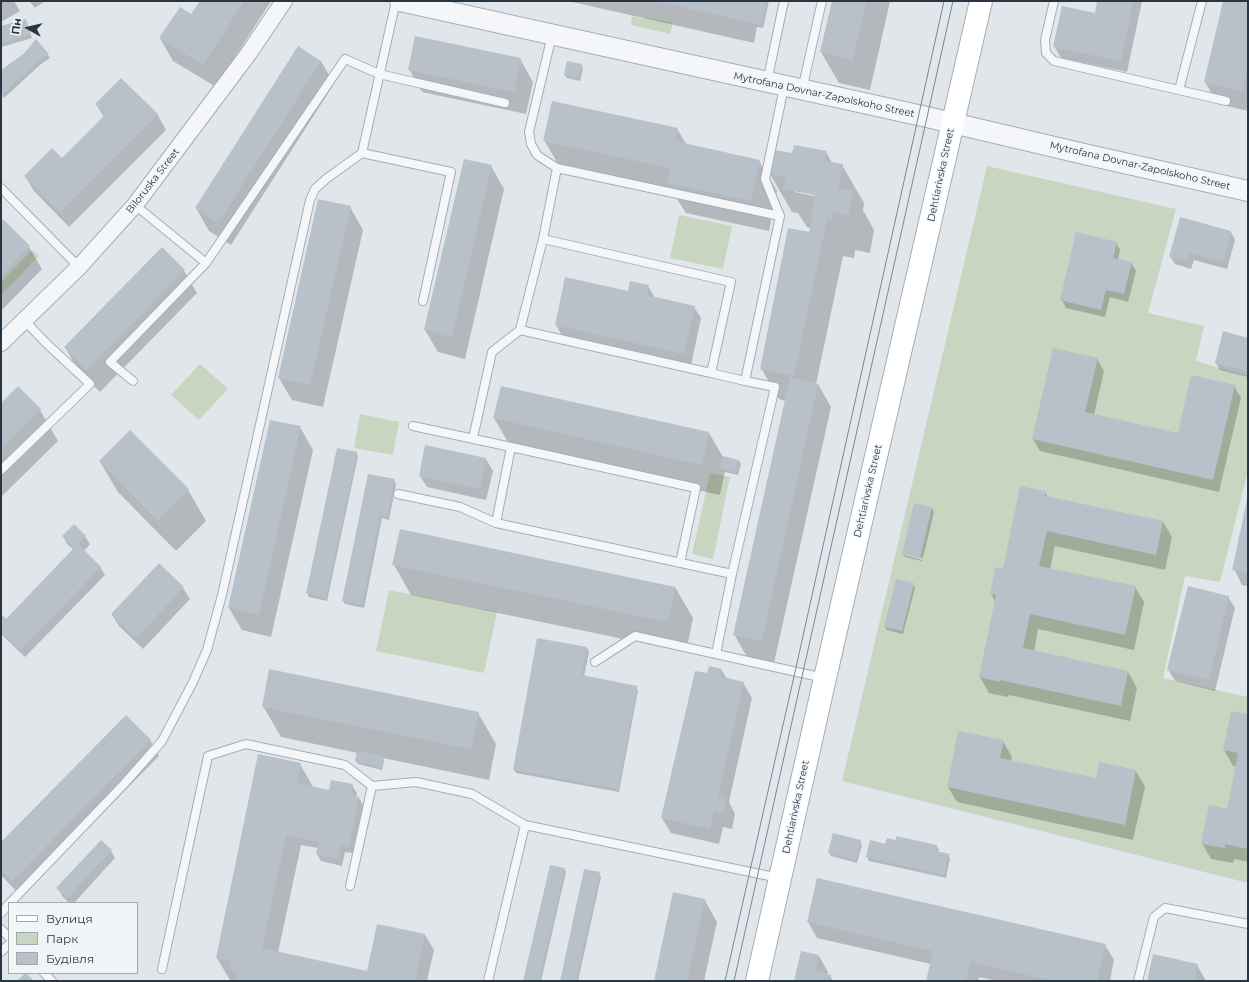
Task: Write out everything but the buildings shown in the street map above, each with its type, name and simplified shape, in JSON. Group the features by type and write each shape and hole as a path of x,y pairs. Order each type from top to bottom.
{"main road":[{"name":"Dehtiarivska Street","path":"757,981 825,678 981,1"}],"street":[{"name":"Biloruska Street","path":"1,343 79,267 136,205 249,53 284,1"},
{"name":"Mytrofana Dovnar-Zapolskoho Street","path":"400,1 1248,190"}],"lane":[{"path":"12,902 124,784 162,741 194,682 207,650 222,595 310,200 315,189 362,153 396,1"},
{"path":"745,381 780,216 765,179 784,87 784,1"},
{"path":"784,87 822,1"},
{"path":"1054,1 1045,40 1046,53 1054,62 1226,100"},
{"path":"1179,90 1202,1"},
{"path":"552,34 529,132 531,144 537,155 557,168 780,216"},
{"path":"132,381 110,362 206,263 345,59 379,74 505,103"},
{"path":"362,153 451,172 422,301"},
{"path":"473,438 492,352 520,330 543,239 557,168"},
{"path":"1,188 79,267"},
{"path":"136,205 206,263"},
{"path":"543,239 731,282 711,373"},
{"path":"1,470 90,384 24,320"},
{"path":"520,330 775,387 732,574 716,654"},
{"path":"412,426 511,446 696,488 680,562"},
{"path":"496,523 511,446"},
{"path":"398,494 460,507 496,523 732,574"},
{"path":"595,662 634,636 825,678"},
{"path":"162,969 208,756 246,744 345,765 372,786 416,782 472,794 525,825 780,879"},
{"path":"350,886 372,786"},
{"path":"488,981 525,825"},
{"path":"1138,981 1154,917 1165,908 1248,924"}],"green space":[{"path":"632,16 673,23 670,34 631,25"},
{"path":"987,166 1176,209 1148,313 1204,326 1196,361 1248,376 1248,471 1220,582 1185,576 1163,678 1248,697 1248,883 842,781"},
{"path":"679,215 732,226 723,269 670,258"},
{"path":"32,250 39,256 1,295 1,282"},
{"path":"200,364 228,389 199,420 171,395"},
{"path":"360,414 399,422 393,455 354,448"},
{"path":"710,473 730,477 713,559 692,554"},
{"path":"389,590 497,612 484,673 376,651"}],"tram line":[{"path":"725,981 944,1"},
{"path":"734,981 953,1"}]}
